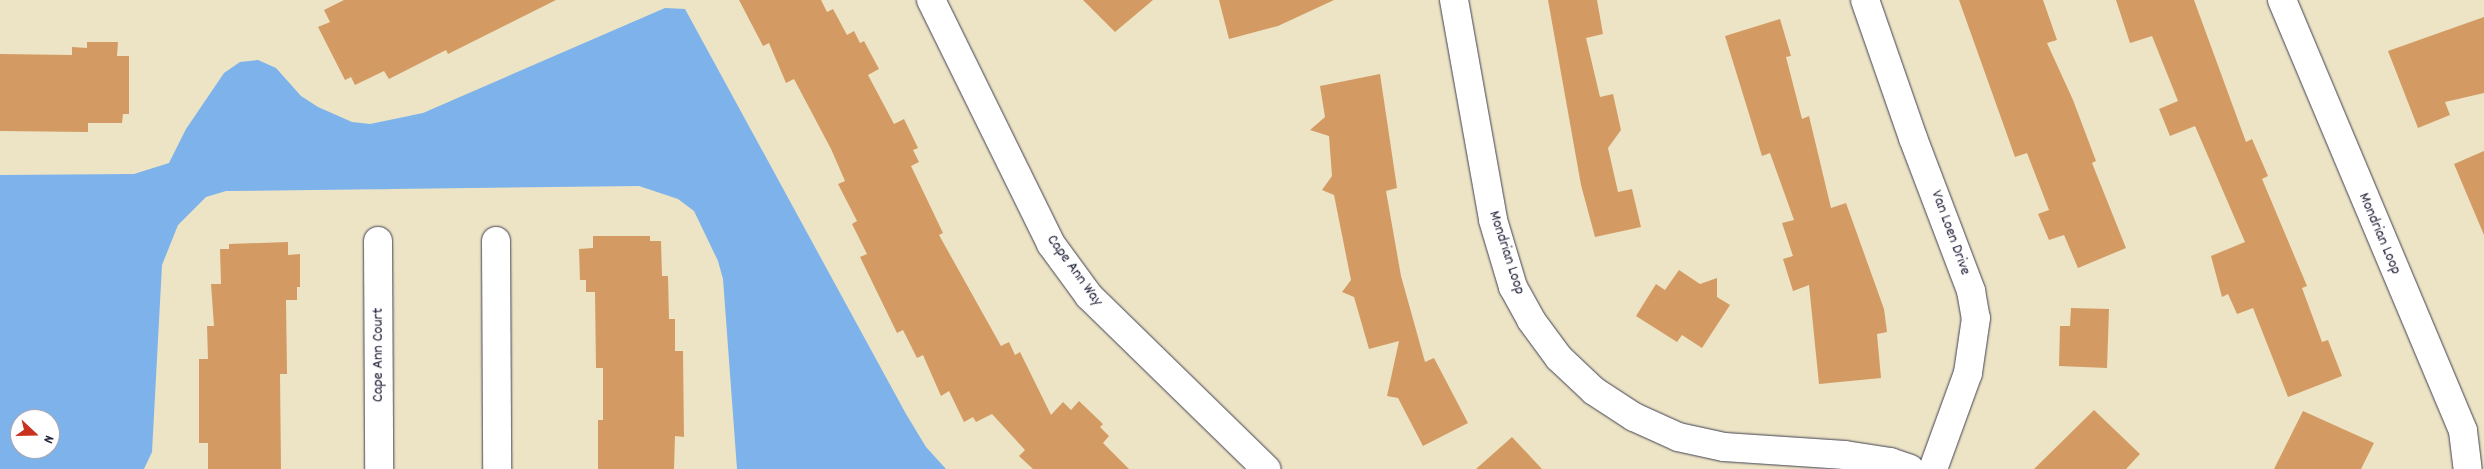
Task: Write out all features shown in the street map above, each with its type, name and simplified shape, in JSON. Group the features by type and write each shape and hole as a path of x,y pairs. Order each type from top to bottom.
{"street":[{"name":"Cape Ann Way","path":"931,0 1057,251 1089,296 1266,469"},
{"name":"Mondrian Loop","path":"1454,0 1493,220 1513,286 1531,320 1559,358 1610,402 1634,417 1678,436 1724,448 1845,455 1890,462 1910,469"},
{"name":"Van Loen Drive","path":"1865,0 1913,138 1971,291 1976,318 1968,373 1933,469"},
{"name":"Mondrian Loop","path":"2282,0 2463,431 2468,469"},
{"name":"Cape Ann Court","path":"378,241 379,469"},
{"path":"496,242 497,469"}],"water":[{"path":"665,8 685,9 906,414 926,447 946,469 737,469 723,279 718,261 694,211 678,199 639,186 226,191 206,197 178,225 162,265 152,452 144,469 0,469 0,175 134,174 169,163 186,129 224,73 240,62 258,60 276,68 301,96 318,107 352,122 370,124 423,113"}],"building":[{"path":"344,0 556,0 448,54 446,50 389,79 384,71 355,85 351,77 345,80 318,27 330,22 324,10"},
{"path":"739,0 821,0 827,12 833,9 847,35 854,31 860,43 864,41 879,69 868,75 894,124 904,119 918,148 913,150 919,162 911,166 943,233 939,235 1001,346 1009,342 1015,355 1020,352 1051,415 1063,402 1071,410 1079,401 1103,424 1100,427 1109,436 1103,443 1129,469 1033,469 1019,456 1025,450 992,414 976,422 973,417 964,422 949,391 941,396 923,355 917,358 903,330 897,333 860,257 867,254 852,224 857,221 838,184 845,181 831,149 794,79 786,83 769,43 763,46"},
{"path":"1083,0 1153,0 1115,32"},
{"path":"1219,0 1334,0 1278,26 1229,39"},
{"path":"1548,0 1597,0 1603,34 1586,38 1600,97 1613,94 1621,130 1608,148 1618,192 1632,189 1641,227 1595,237 1581,185"},
{"path":"1959,0 2043,0 2057,40 2047,43 2073,100 2096,161 2092,163 2126,248 2078,268 2064,235 2049,240 2038,214 2049,210 2027,153 2015,157"},
{"path":"2116,0 2194,0 2246,142 2252,139 2268,176 2262,179 2307,286 2302,288 2322,342 2328,340 2342,376 2288,397 2253,308 2237,314 2228,294 2222,297 2211,256 2245,242 2195,126 2170,136 2159,109 2178,101 2152,36 2130,43"},
{"path":"2484,17 2484,93 2445,102 2450,115 2418,128 2388,51"},
{"path":"1780,19 1791,56 1786,57 1802,119 1809,116 1831,208 1846,203 1884,309 1887,332 1877,334 1881,378 1819,384 1809,285 1793,291 1783,259 1793,256 1782,223 1794,220 1770,153 1762,156 1725,36"},
{"path":"87,42 118,42 117,56 129,56 129,114 123,114 122,123 88,123 88,132 0,131 0,54 72,55 72,47 87,48"},
{"path":"1380,74 1397,188 1386,191 1401,276 1425,362 1434,358 1468,423 1423,446 1398,398 1387,396 1399,341 1369,349 1354,297 1342,292 1351,280 1334,195 1322,190 1332,176 1329,136 1310,130 1325,117 1320,86"},
{"path":"2484,151 2484,235 2454,164"},
{"path":"593,236 650,236 650,241 661,241 662,276 668,276 669,319 675,319 675,351 683,351 684,437 675,436 674,469 598,469 598,420 603,420 603,368 596,368 595,292 586,292 586,280 580,280 579,249 593,248"},
{"path":"288,242 288,255 300,254 300,287 297,287 297,300 286,300 287,374 280,374 281,469 208,469 208,443 199,443 199,359 208,359 207,326 214,326 211,284 221,284 220,249 229,249 229,244"},
{"path":"1679,270 1700,284 1717,278 1717,297 1730,305 1702,348 1682,335 1677,342 1636,316 1656,284 1665,290"},
{"path":"2071,308 2109,309 2107,368 2059,366 2060,326 2070,326"},
{"path":"2094,410 2140,454 2126,469 2034,469"},
{"path":"2303,411 2374,443 2361,469 2274,469"},
{"path":"1512,437 1542,469 1476,469"}]}
